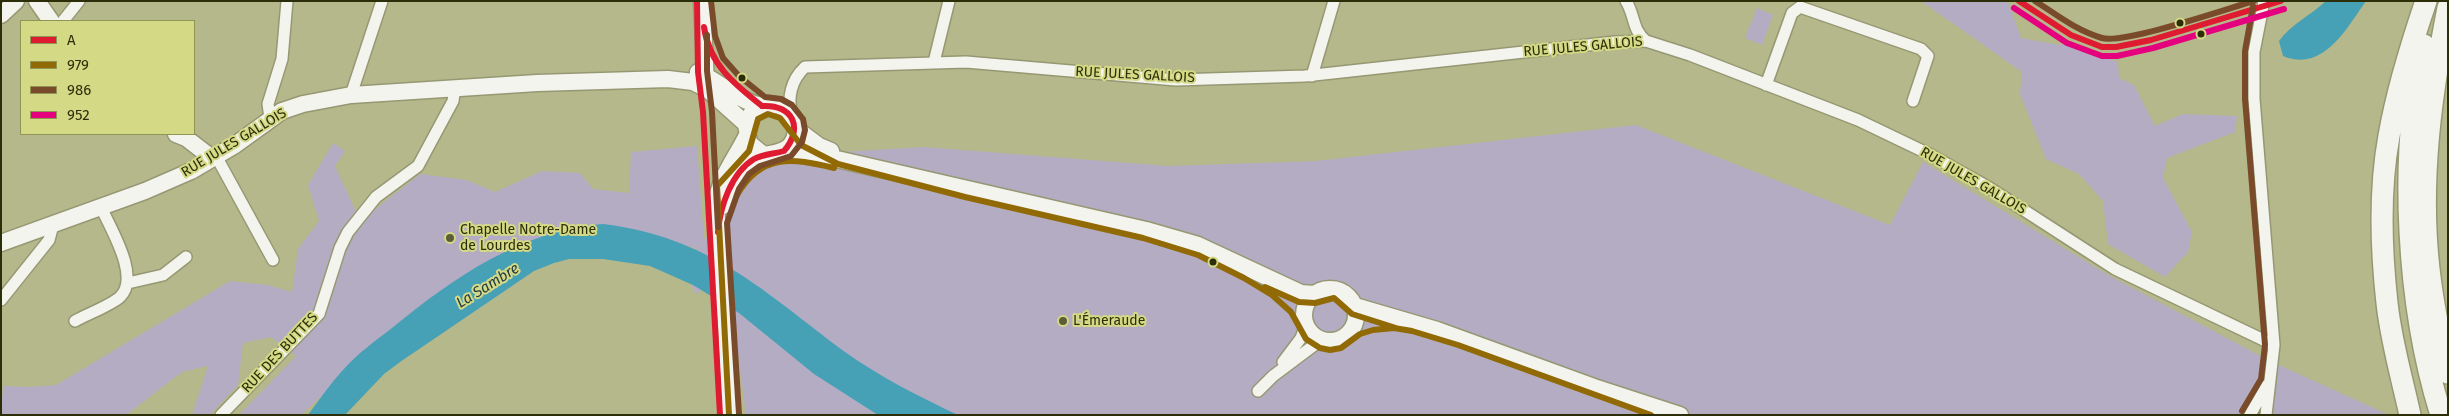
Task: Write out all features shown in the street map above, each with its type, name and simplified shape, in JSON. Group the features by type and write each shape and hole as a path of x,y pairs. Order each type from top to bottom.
{"highway":[{"path":"2410,415 2387,304 2383,214 2389,137 2409,52 2426,1"},
{"path":"2434,1 2422,53 2413,112 2410,210 2413,268 2423,340 2441,415"},
{"path":"2448,8 2430,118 2426,207 2429,268 2448,373"}],"street":[{"path":"1,15 16,1"},
{"path":"37,1 50,20"},
{"path":"64,20 79,1"},
{"path":"270,118 268,104 282,59 287,1"},
{"path":"351,95 382,1"},
{"path":"702,1 704,31 713,74 710,82"},
{"path":"934,62 948,1"},
{"path":"1312,76 1334,1"},
{"path":"1626,1 1633,13 1638,34 1646,41"},
{"path":"2264,1 2254,52 2254,99 2274,345 2266,415"},
{"path":"1766,85 1792,13 1800,7 1921,49 1928,56 1913,101"},
{"name":"RUE JULES GALLOIS","path":"793,85 805,67 934,62 966,62 1176,80 1312,76 1615,42 1646,41 1690,55 1858,120 1931,155 1988,188 2115,269 2274,345"},
{"path":"579,82 638,75 639,69"},
{"name":"RUE JULES GALLOIS","path":"537,83 585,74 639,69 689,70 743,100 769,105"},
{"name":"RUE JULES GALLOIS","path":"1,243 165,183 214,157 282,111 303,104 351,95 537,83 668,79 710,82"},
{"name":"RUE JULES GALLOIS","path":"710,82 746,131"},
{"path":"730,415 717,193 722,178 746,131 751,113 769,105 793,85"},
{"path":"784,151 793,141 794,122 789,105 793,85"},
{"name":"RUE DES BUTTES","path":"221,415 319,314 340,248 348,232 376,196 418,166 453,101 455,88"},
{"path":"769,105 794,122 819,146 907,174"},
{"path":"746,131 754,148 765,156"},
{"path":"178,135 214,157 273,260"},
{"path":"718,229 724,202 740,172 749,162 784,151 802,151 1146,230 1198,245 1301,293 1314,294 1329,289 1337,290 1345,294 1355,306 1490,348 1594,387 1680,415"},
{"path":"75,321 120,297 128,283 127,268 101,207"},
{"path":"1,300 49,240 53,225"},
{"path":"128,283 163,275 186,257"},
{"path":"1256,273 1293,301 1312,334 1321,340 1335,341 1343,338 1354,326 1356,320 1355,306"},
{"path":"1273,376 1301,338 1309,300 1314,294"},
{"path":"1354,326 1368,322 1398,320"},
{"path":"1258,391 1273,376 1321,340"},
{"path":"2250,415 2269,382"}],"shaded area":[{"path":"1921,1 2004,1 2009,4 2021,38 2054,44 2076,45 2118,62 2119,78 2134,85 2155,126 2183,114 2237,116 2235,132 2167,158 2163,178 2192,232 2188,252 2165,277 2108,244 2103,201 2079,174 2046,159 2020,94 2022,72"},
{"path":"1757,8 1773,15 1762,45 1745,38"},
{"path":"1636,125 1890,225 1923,162 2110,276 2268,360 2389,415 746,415 735,330 732,268 696,294 680,264 696,248 607,229 369,353 301,415 239,415 296,356 271,337 243,343 238,385 210,415 192,415 208,366 182,372 126,415 1,415 3,386 30,387 56,385 230,281 268,285 292,292 298,249 319,221 308,185 333,143 345,151 335,166 356,212 365,217 420,174 467,180 495,192 542,171 580,173 593,189 629,193 631,152 697,146 704,240 730,215 732,198 740,185 755,173 773,163 785,162 791,155 924,147 1168,166 1316,161"}],"water":[{"path":"2326,1 2366,1 2342,35 2322,53 2310,58 2297,60 2283,56 2279,41 2289,30"},
{"name":"La Sambre","path":"603,224 641,231 674,241 705,254 761,288 845,352 872,370 958,415 878,415 814,374 739,313 693,285 650,266 603,259 569,259 534,271 400,362 384,374 345,415 308,415 338,375 360,353 415,309 464,275 517,246 544,236 573,228"}],"transit line":[{"name":"A","path":"697,1 698,72 703,112 720,415"},
{"name":"986","path":"711,1 715,36 723,58 739,76 765,97 781,99 792,105 803,119 805,130 802,142 791,156 760,166 749,174 739,189 727,223 739,414"},
{"name":"A","path":"2019,1 2071,35 2102,47 2116,47 2151,40 2281,1"},
{"name":"986","path":"2035,1 2067,22 2102,38 2132,36 2153,31 2254,1"},
{"name":"986","path":"2242,411 2261,379 2265,345 2245,99 2245,51 2253,6"},
{"name":"952","path":"2014,8 2067,43 2102,56 2117,56 2153,48 2284,9"},
{"name":"A","path":"704,27 711,52 724,72 762,106"},
{"name":"986","path":"707,35 707,71 712,112 718,227"},
{"name":"A","path":"718,232 724,202 728,191 739,173 754,159 784,151 793,134 794,126 788,113 773,106 762,106"},
{"name":"979","path":"729,415 717,186 749,151 758,119 768,114 780,118 801,145 838,164 965,197 1143,238 1198,255 1244,278 1272,295 1291,312 1306,339 1320,348 1330,350 1341,348 1360,334 1373,330 1394,328 1412,331 1458,345 1651,415"},
{"name":"979","path":"737,195 746,181 767,165 791,161 834,168"},
{"name":"979","path":"1265,287 1299,302 1315,303 1334,298 1352,314 1396,328"}],"place":[{"name":"Chapelle Notre-Dame de Lourdes","path":"450,238"},
{"name":"L'Émeraude","path":"1063,321"}]}
